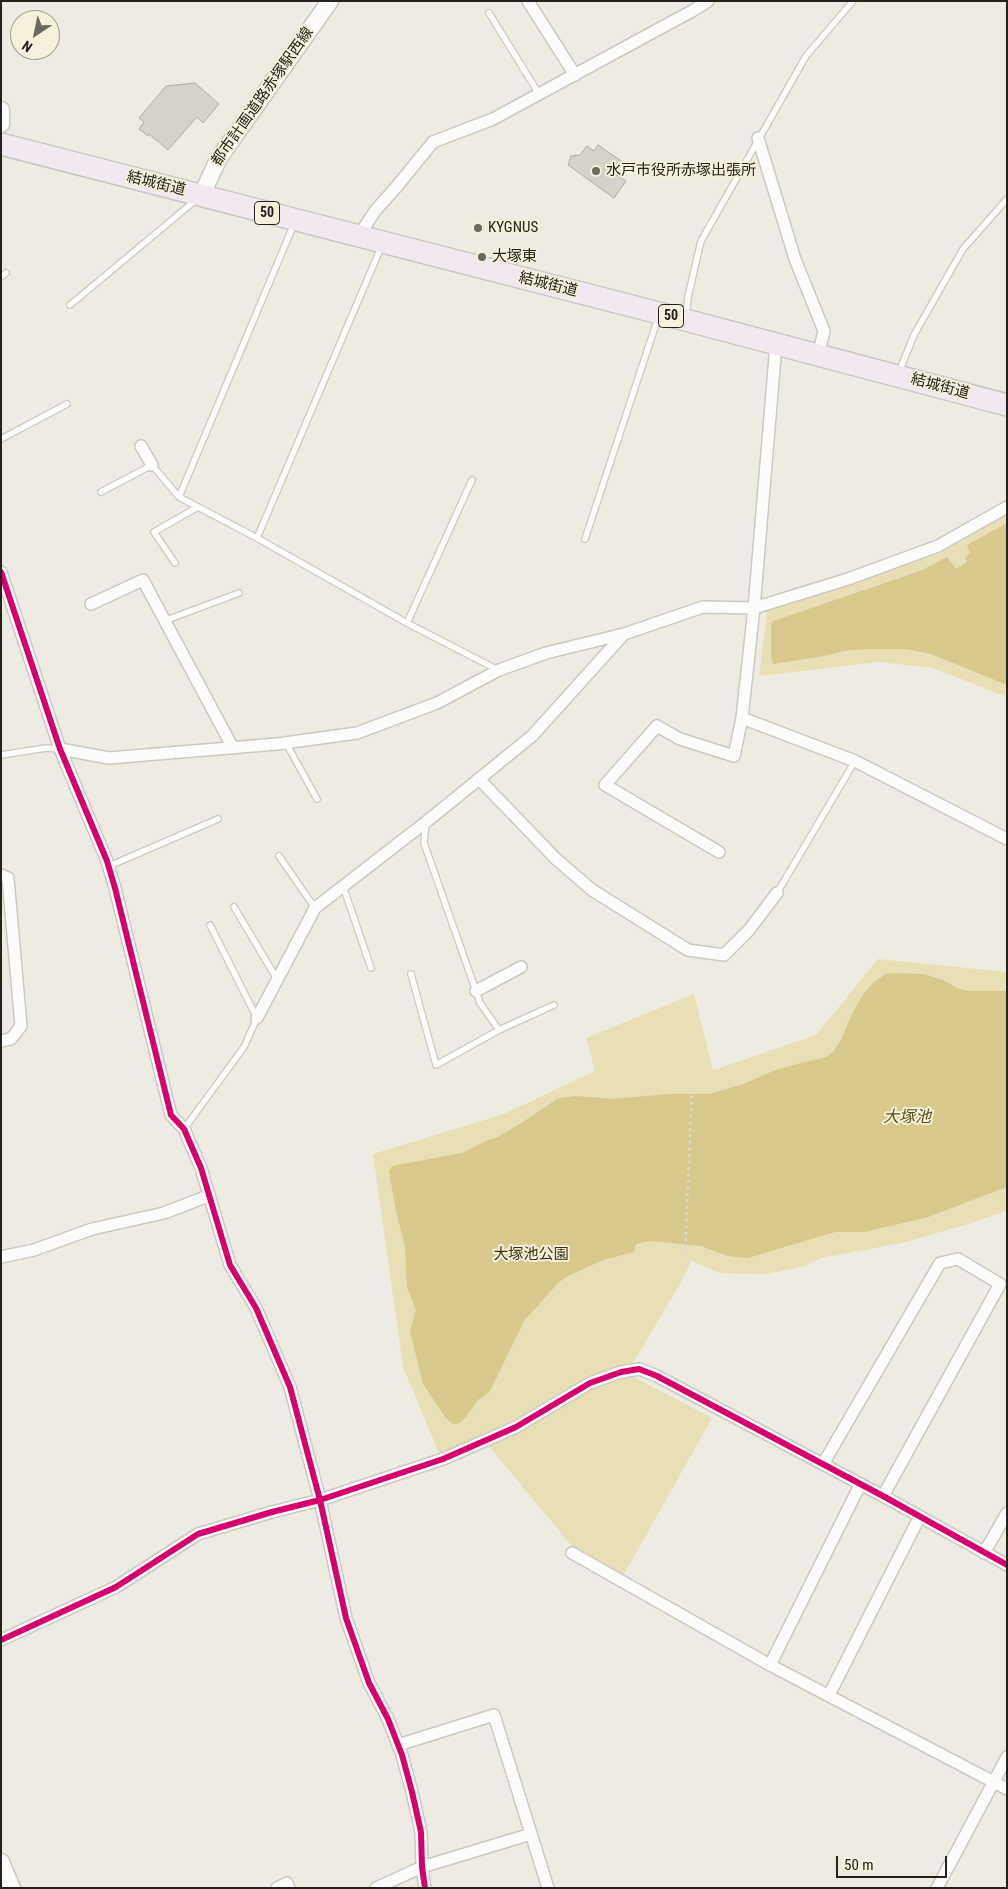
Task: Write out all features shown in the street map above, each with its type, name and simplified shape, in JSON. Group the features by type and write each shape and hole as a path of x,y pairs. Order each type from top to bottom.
{"highway":[{"name":"結城街道","path":"1,144 659,313 1007,405"}],"street":[{"name":"都市計画道路赤塚駅西線","path":"201,196 219,158 330,1"},
{"path":"528,1 575,75"},
{"path":"358,237 375,211 433,142 493,119 708,1"},
{"path":"1,110 1,124"},
{"path":"758,138 795,259 824,330 818,356"},
{"path":"719,852 605,786 657,726 680,738 734,756 742,718 754,608 776,344"},
{"path":"141,446 152,465"},
{"path":"60,749 109,758 286,743 357,734 437,703 499,670 546,653 624,634 703,607 754,608 848,579 938,546 1007,507"},
{"path":"1,572 60,749 109,866 171,1115 184,1129 201,1168 230,1265 256,1308 290,1387 320,1500 346,1618 369,1683 388,1719 398,1745 412,1792 421,1832 425,1888"},
{"path":"91,604 143,580 233,748"},
{"path":"257,1018 315,908 480,780 532,736 624,634"},
{"path":"742,718 855,761 1007,840"},
{"path":"480,780 556,859 592,890 688,950 724,955 748,930 777,893"},
{"path":"1,875 8,878 21,1026 11,1039 1,1041"},
{"path":"476,991 521,967"},
{"path":"1,1257 34,1250 92,1229 164,1213 208,1196"},
{"path":"823,1464 940,1263 958,1259 1000,1284 883,1496"},
{"path":"1,1640 116,1587 198,1534 320,1500 443,1459 516,1427 590,1383 621,1372 639,1369 657,1376 823,1464 1007,1565"},
{"path":"770,1665 860,1485"},
{"path":"984,1553 1007,1513"},
{"path":"829,1695 919,1518"},
{"path":"572,1553 770,1665 1007,1790"},
{"path":"398,1745 494,1715 548,1888"},
{"path":"937,1888 1007,1758"},
{"path":"376,1888 422,1867 531,1834"},
{"path":"1,1862 12,1888"},
{"path":"277,1888 287,1882 289,1888"}],"lane":[{"path":"685,320 701,241 806,56 853,1"},
{"path":"489,13 539,94"},
{"path":"70,305 201,196"},
{"path":"898,376 914,335 963,249 1007,199"},
{"path":"179,497 296,220"},
{"path":"257,538 382,243"},
{"path":"1,277 6,273"},
{"path":"586,539 659,313"},
{"path":"1,439 67,404"},
{"path":"101,492 152,465 179,497 257,538 407,623 499,670"},
{"path":"407,623 472,480"},
{"path":"175,563 154,532 198,507"},
{"path":"164,621 239,593"},
{"path":"286,743 317,799"},
{"path":"1,755 46,748 60,749"},
{"path":"777,893 855,761"},
{"path":"109,866 218,819"},
{"path":"426,822 424,843 480,1003 499,1030"},
{"path":"279,856 315,908"},
{"path":"343,886 371,968"},
{"path":"234,907 277,979"},
{"path":"184,1129 244,1047 257,1018 210,925"},
{"path":"411,974 436,1065 499,1030 554,1004"}],"path":[{"path":"685,1254 692,1089"}],"green space":[{"path":"1007,513 1007,697 933,668 879,662 759,676 767,611 941,553"},
{"name":"大塚池","path":"878,959 1007,972 1007,1210 975,1222 902,1243 821,1258 802,1267 766,1274 720,1273 691,1261 684,1277 633,1363 632,1376 712,1418 623,1576 571,1545 483,1439 439,1453 403,1367 373,1154 504,1114 595,1071 586,1038 694,994 713,1070 816,1035"}],"water":[{"path":"1007,523 1007,685 931,654 905,649 844,651 773,664 771,655 771,625 773,621 920,571 947,557 956,569 967,562 965,558 970,553 967,545"},
{"name":"大塚池","path":"886,974 923,974 943,980 967,991 1007,991 1007,1187 928,1217 865,1232 835,1232 748,1258 728,1256 701,1246 650,1241 636,1244 634,1252 603,1260 559,1282 524,1321 490,1391 478,1400 460,1423 453,1424 446,1418 423,1384 410,1331 416,1310 407,1287 405,1246 389,1171 392,1166 462,1153 496,1138 557,1099 576,1096 613,1099 668,1094 710,1094 743,1084 778,1069 826,1057 833,1052 840,1042 853,1012 864,993 875,981"}],"building":[{"path":"195,83 219,104 203,123 197,117 168,150 149,134 148,136 139,129 144,122 139,118 166,86"},
{"name":"水戸市役所赤塚出張所","path":"598,145 623,162 615,174 626,181 614,198 568,165 571,156 580,155 587,146 594,151"}],"cycle path":[{"path":"1,572 60,749 107,861 171,1115 184,1129 201,1168 230,1265 256,1308 290,1387 320,1500 346,1618 369,1683 388,1719 402,1755 412,1792 421,1832 425,1888"},
{"path":"1,1640 116,1587 198,1534 320,1500 443,1459 516,1427 590,1383 621,1372 639,1369 657,1376 883,1496 1007,1565"}],"place":[{"name":"水戸市役所赤塚出張所","path":"596,171"},
{"name":"KYGNUS","path":"478,228"},
{"name":"大塚東","path":"482,257"}],"park label":[{"name":"大塚池公園","path":"531,1255"}]}
